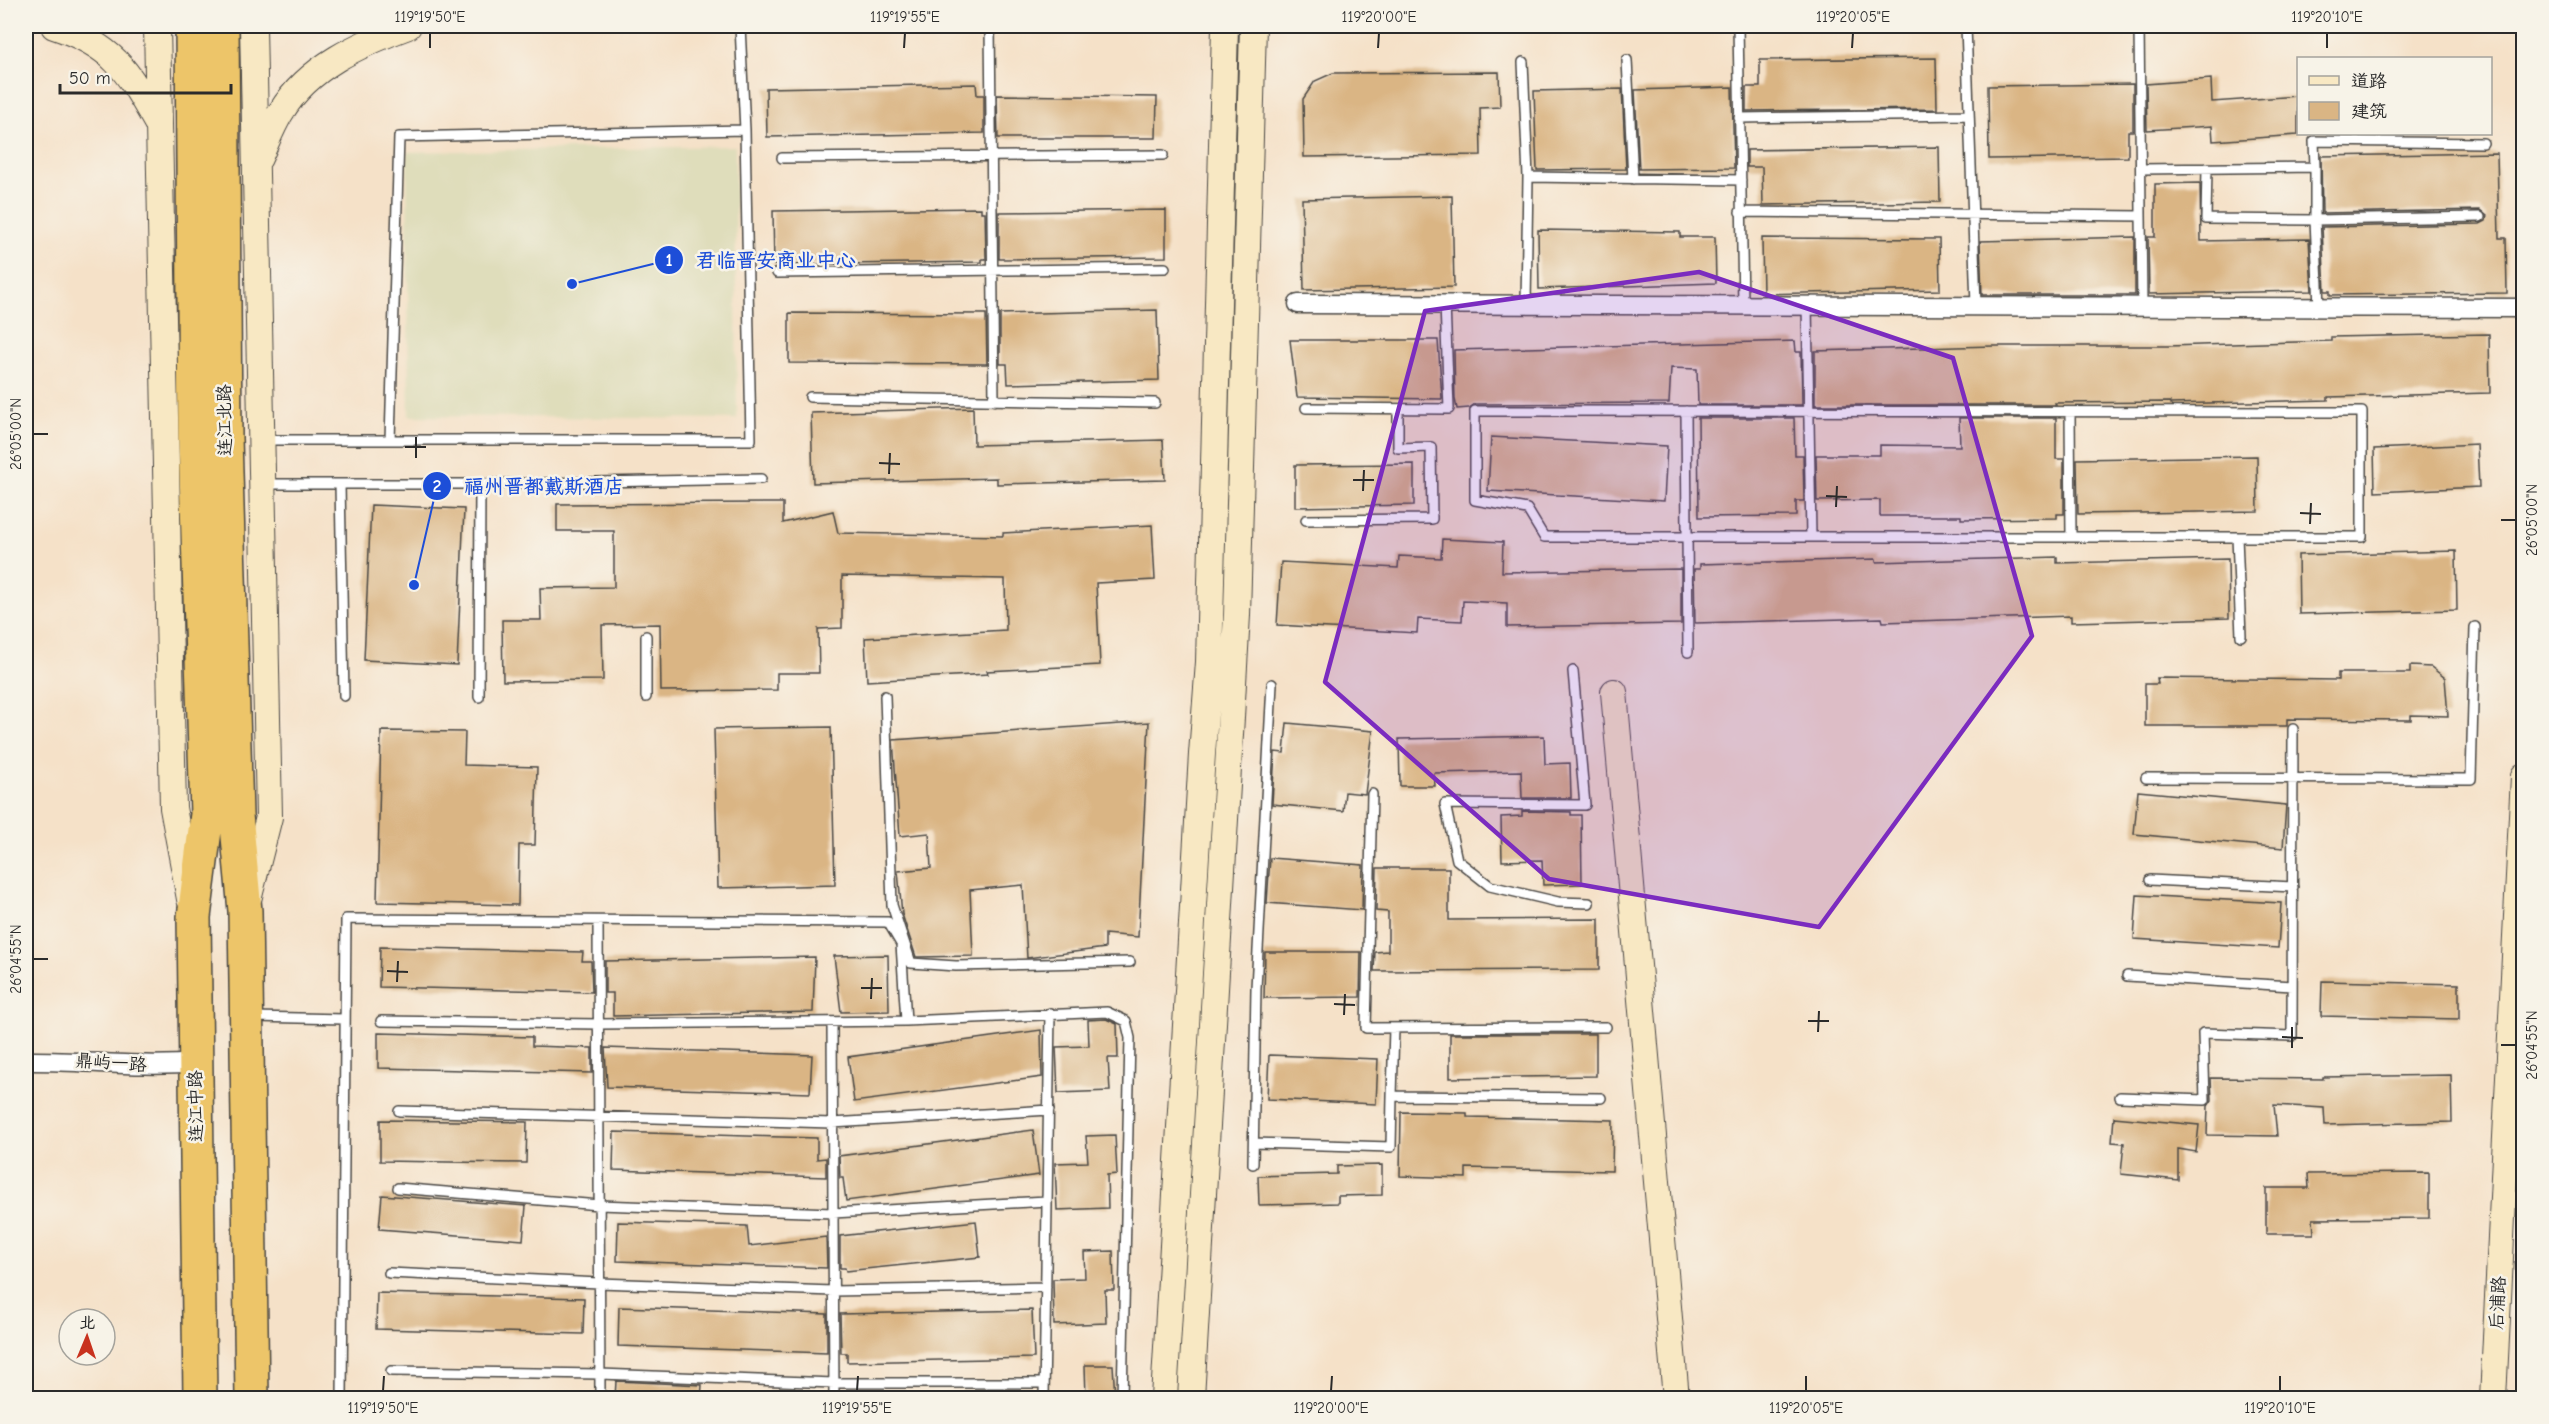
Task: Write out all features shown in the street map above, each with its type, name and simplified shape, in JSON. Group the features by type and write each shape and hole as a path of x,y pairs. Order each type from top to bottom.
{"highway":[{"name":"连江北路","path":"192,26 195,439 221,814"},
{"name":"连江北路","path":"221,814 225,438 222,26"},
{"path":"221,814 245,911 252,1398"},
{"name":"连江中路","path":"200,1398 194,916 221,814"}],"main road":[{"path":"54,26 83,35 118,61 135,84 159,126"},
{"path":"157,26 173,808 194,916"},
{"path":"245,911 269,817 253,26"},
{"path":"255,167 281,112 308,80 340,56 366,42 408,26"},
{"path":"1164,1398 1209,662 1225,26"},
{"path":"1191,1398 1238,615 1253,26"},
{"path":"1614,692 1676,1398"},
{"name":"后浦路","path":"2493,1398 2523,776"},
{"path":"248,1226 267,1398"},
{"path":"186,1398 198,1231"}],"street":[{"path":"1298,304 2523,308"},
{"name":"鼎屿一路","path":"26,1061 70,1060 163,1066 196,1063"}],"lane":[{"path":"262,440 751,440 745,130 740,26"},
{"path":"990,26 994,401"},
{"path":"1738,26 1743,304"},
{"path":"1966,26 1976,305"},
{"path":"2139,26 2142,306"},
{"path":"1627,60 1633,179"},
{"path":"1523,62 1528,177 1526,304"},
{"path":"1739,118 1968,115"},
{"path":"390,440 399,137 745,130"},
{"path":"2319,306 2314,141 2483,143"},
{"path":"782,158 1163,155"},
{"path":"2141,169 2315,167"},
{"path":"2207,168 2206,219 2480,217"},
{"path":"1528,177 1741,180"},
{"path":"1740,212 2141,216"},
{"path":"777,273 1165,268"},
{"path":"1306,408 1449,409 1445,304"},
{"path":"1807,305 1811,537"},
{"path":"810,397 1155,403"},
{"path":"1306,520 1432,519 1431,447 1398,448 1398,409"},
{"path":"1475,411 1810,411 2362,411 2362,537 1544,537 1527,509 1475,500 1475,411"},
{"path":"1686,411 1685,537 1688,652"},
{"path":"2070,412 2071,537"},
{"path":"263,484 480,484 761,479"},
{"path":"340,484 344,696"},
{"path":"479,697 480,484"},
{"path":"2238,537 2241,636"},
{"path":"2146,778 2471,779 2475,627"},
{"path":"646,636 646,697"},
{"path":"1573,671 1585,805 1445,804 1457,860 1490,886 1558,902 1589,903"},
{"path":"1254,1164 1256,988 1272,684"},
{"path":"885,696 892,905 911,963 956,966 1130,962"},
{"path":"2120,1097 2205,1100 2203,1033 2292,1036 2293,729"},
{"path":"1372,794 1366,1028 1606,1028"},
{"path":"2150,880 2292,887"},
{"path":"342,1398 346,919 888,922 901,944 906,1021"},
{"path":"598,921 600,1398"},
{"path":"2127,976 2292,986"},
{"path":"381,1021 599,1024 832,1022 1107,1012 1126,1021 1130,1038 1122,1398"},
{"path":"1044,1398 1050,1013"},
{"path":"246,1017 344,1019"},
{"path":"832,1022 834,1398"},
{"path":"1254,1143 1391,1147 1394,1028"},
{"path":"1392,1096 1601,1098"},
{"path":"399,1111 832,1123 1049,1110"},
{"path":"398,1188 599,1205 833,1213 1047,1201"},
{"path":"389,1273 833,1291 1046,1287"},
{"path":"391,1371 600,1374 834,1383 1044,1383"}],"highlighted area":[{"path":"1699,272 1953,358 2032,636 1819,927 1549,879 1325,682 1425,311"}],"shaded area":[{"path":"735,146 737,419 409,416 407,152"}],"building":[{"path":"1936,58 1937,109 1746,111 1746,87 1760,87 1760,60"},
{"path":"1499,72 1500,107 1480,108 1481,155 1304,157 1303,99 1315,81 1333,73"},
{"path":"2211,79 2212,102 2297,96 2298,135 2213,141 2212,126 2147,130 2146,84"},
{"path":"976,84 977,95 984,95 984,133 767,137 766,88"},
{"path":"2133,84 2133,131 2128,131 2128,157 1989,159 1988,86"},
{"path":"1732,87 1734,168 1639,169 1635,90"},
{"path":"1622,89 1626,169 1537,170 1534,91"},
{"path":"997,95 1157,97 1156,138 998,138"},
{"path":"1939,147 1940,202 1763,205 1762,167 1747,167 1747,150"},
{"path":"2497,153 2499,238 2506,238 2507,293 2330,295 2330,291 2325,291 2322,227 2480,224 2486,221 2487,216 2480,210 2322,213 2321,156"},
{"path":"2200,183 2201,241 2309,239 2312,291 2149,294 2148,237 2155,237 2155,184"},
{"path":"1452,196 1454,287 1304,290 1302,199"},
{"path":"981,208 981,212 985,212 986,259 982,259 982,262 774,265 773,211"},
{"path":"1166,210 1166,257 999,259 999,212"},
{"path":"1538,230 1680,232 1680,237 1715,237 1716,283 1539,289"},
{"path":"2135,237 2135,295 1982,295 1980,241"},
{"path":"1762,238 1939,239 1940,290 1763,294"},
{"path":"1157,310 1159,380 1008,384 1007,364 1000,364 1000,314"},
{"path":"789,313 986,314 987,364 789,363"},
{"path":"2489,334 2490,393 2170,404 2170,402 2055,403 2056,405 1815,405 1815,351 1993,346 2169,346 2331,341 2331,337"},
{"path":"1290,340 1438,340 1442,399 1297,397"},
{"path":"1795,341 1796,352 1801,352 1802,405 1698,405 1697,369 1671,368 1669,403 1475,404 1469,408 1457,409 1455,399 1454,350"},
{"path":"973,408 974,445 1163,440 1165,480 997,484 997,478 813,483 811,413"},
{"path":"1698,418 1794,418 1795,455 1803,455 1804,501 1796,501 1796,516 1699,517"},
{"path":"1959,418 2056,418 2056,459 2064,459 2064,514 2057,514 2057,518 1961,519 1961,516 1880,516 1880,500 1817,501 1816,455 1880,455 1880,445 1960,446"},
{"path":"1491,437 1667,446 1664,501 1488,491"},
{"path":"2477,444 2479,487 2375,492 2374,449"},
{"path":"2257,456 2258,511 2078,514 2077,459"},
{"path":"1414,464 1414,505 1295,507 1295,465"},
{"path":"783,503 783,523 833,511 838,533 1003,536 1003,533 1152,525 1155,580 1096,583 1100,665 867,681 865,638 1006,630 1005,579 842,576 842,628 818,629 819,673 777,673 777,690 661,691 660,624 602,625 603,680 503,681 502,620 541,620 540,588 614,587 614,531 557,531 557,504"},
{"path":"371,505 464,509 457,665 364,660"},
{"path":"1442,539 1503,542 1502,572 1681,569 1681,624 1507,627 1507,603 1463,601 1462,621 1418,619 1417,633 1277,625 1281,562 1398,568 1399,556 1441,558"},
{"path":"2456,551 2457,610 2299,614 2298,555"},
{"path":"2057,557 2057,563 2228,559 2229,618 2071,622 2071,616 1883,622 1882,618 1695,623 1694,569 1700,569 1700,564"},
{"path":"2410,666 2431,667 2445,678 2448,716 2411,715 2411,720 2287,719 2287,726 2145,726 2145,684 2158,684 2157,678 2338,680 2338,673 2410,673"},
{"path":"1149,722 1138,937 1105,934 1105,948 1027,958 1023,885 970,890 973,956 916,957 902,914 898,871 931,868 929,833 900,836 893,740"},
{"path":"1287,723 1373,731 1365,794 1345,792 1343,811 1272,804 1275,752 1284,753"},
{"path":"831,727 835,885 718,888 714,729"},
{"path":"381,731 465,732 464,765 537,767 535,845 519,845 518,905 377,902"},
{"path":"1544,736 1545,764 1570,763 1571,798 1522,798 1521,771 1434,773 1435,786 1400,786 1399,739"},
{"path":"2138,791 2286,805 2283,848 2134,834"},
{"path":"1522,811 1571,812 1571,815 1581,815 1582,884 1543,885 1542,860 1502,861 1501,817 1522,816"},
{"path":"1270,858 1363,865 1362,910 1267,903"},
{"path":"1377,868 1449,868 1449,920 1599,919 1599,970 1374,971 1375,952 1388,951 1388,912 1376,911"},
{"path":"2137,895 2281,903 2278,948 2134,939"},
{"path":"380,947 583,952 582,961 591,961 592,992 379,987"},
{"path":"1265,952 1361,952 1360,997 1264,998"},
{"path":"888,955 889,1011 841,1012 834,956"},
{"path":"815,957 813,1012 613,1016 613,993 605,993 605,961"},
{"path":"2322,981 2459,984 2459,1019 2321,1016"},
{"path":"1106,1019 1117,1024 1118,1058 1108,1058 1110,1091 1058,1093 1056,1047 1089,1046 1088,1020"},
{"path":"1041,1030 1042,1077 854,1102 848,1057"},
{"path":"378,1033 532,1037 532,1046 592,1048 592,1073 378,1068"},
{"path":"1450,1034 1596,1034 1596,1076 1450,1078"},
{"path":"605,1048 812,1055 810,1093 607,1087"},
{"path":"1269,1055 1378,1059 1376,1104 1267,1099"},
{"path":"2451,1075 2452,1122 2325,1125 2324,1108 2274,1105 2277,1136 2207,1135 2208,1106 2212,1100 2211,1078 2323,1079 2323,1077"},
{"path":"1401,1112 1467,1113 1467,1117 1613,1120 1612,1171 1466,1168 1466,1178 1400,1176"},
{"path":"2114,1117 2199,1125 2196,1152 2178,1149 2178,1180 2121,1174 2124,1143 2112,1142"},
{"path":"380,1120 527,1122 526,1163 380,1161"},
{"path":"1033,1130 1039,1175 846,1201 843,1178 840,1178 839,1156"},
{"path":"614,1132 817,1138 817,1159 826,1158 826,1177 613,1170"},
{"path":"1115,1135 1117,1174 1107,1175 1108,1208 1057,1210 1055,1163 1088,1162 1086,1136"},
{"path":"1382,1165 1382,1195 1338,1196 1338,1203 1259,1205 1258,1176 1337,1174 1337,1166"},
{"path":"2429,1173 2429,1218 2313,1219 2314,1234 2266,1234 2266,1188 2309,1188 2308,1174"},
{"path":"382,1195 526,1206 523,1240 379,1229"},
{"path":"976,1221 980,1257 846,1271 845,1268 840,1268 840,1236"},
{"path":"618,1222 747,1226 749,1246 826,1237 827,1268 617,1261"},
{"path":"1113,1251 1114,1290 1105,1290 1106,1323 1054,1325 1053,1279 1085,1278 1084,1252"},
{"path":"377,1293 584,1298 583,1334 376,1329"},
{"path":"619,1307 827,1314 827,1353 618,1346"},
{"path":"1032,1310 1034,1358 847,1362 847,1353 841,1353 840,1314"},
{"path":"1085,1365 1113,1365 1115,1398 1086,1398"},
{"path":"616,1381 702,1385 701,1398 615,1398"}],"place":[{"name":"君临晋安商业中心","path":"572,284"},
{"name":"福州晋都戴斯酒店","path":"414,585"}]}
